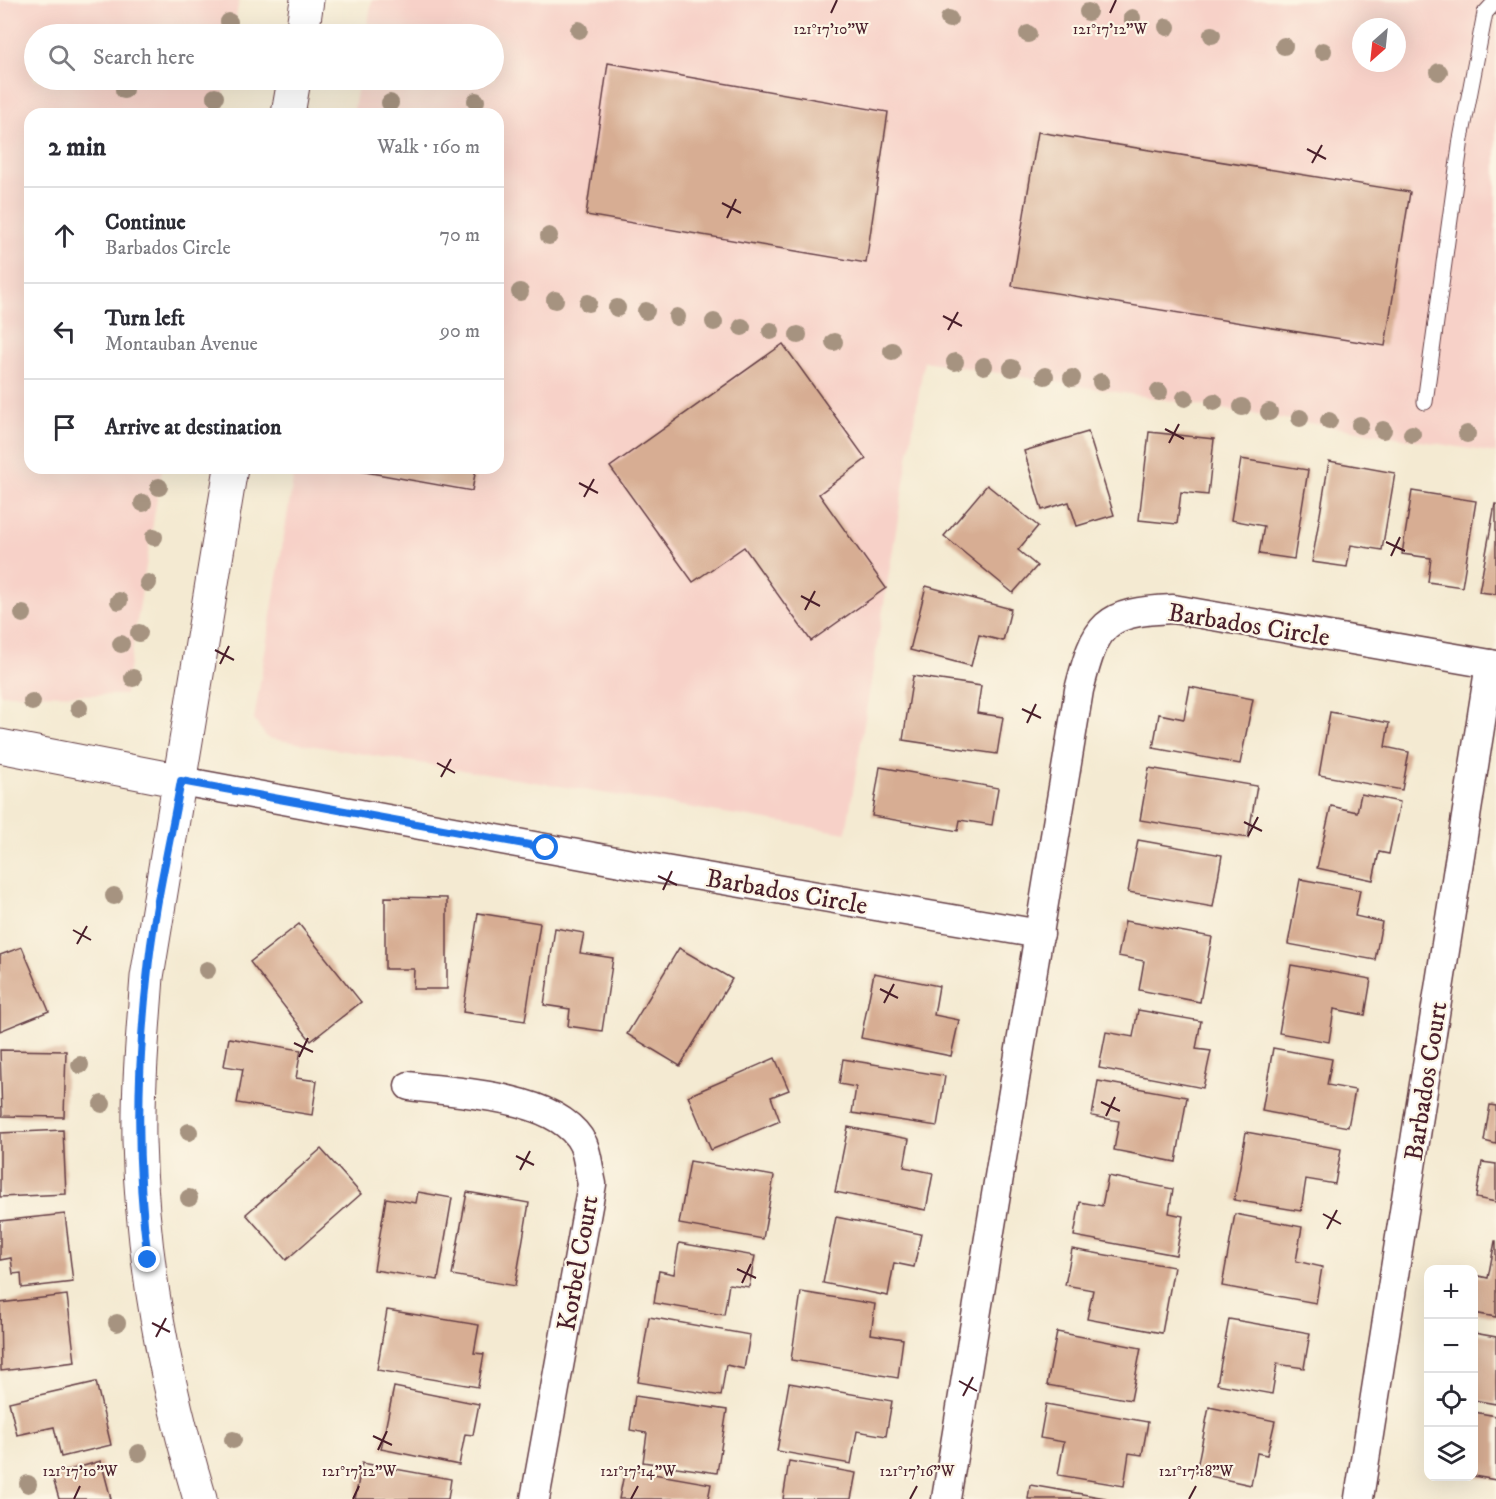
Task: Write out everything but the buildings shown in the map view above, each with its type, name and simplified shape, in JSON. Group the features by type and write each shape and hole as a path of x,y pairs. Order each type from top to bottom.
{"street":[{"path":"303,24 307,0"},
{"path":"289,108 292,90"},
{"path":"200,1499 179,1430 158,1329 145,1237 140,1141 141,1057 147,977 230,474"},
{"name":"Barbados Circle","path":"946,1499 1079,690 1088,655 1104,625 1132,611 1173,609 1493,665"},
{"name":"Barbados Court","path":"1359,1498 1493,665"},
{"path":"0,746 181,781"},
{"name":"Barbados Circle","path":"181,781 659,869 1040,934"},
{"name":"Korbel Court","path":"409,1086 530,1104 561,1120 583,1143 592,1184 535,1499"}],"lane":[{"path":"1425,402 1461,139 1485,13 1496,1"}],"shaded area":[{"path":"0,0 239,0 235,24 24,24 24,90 224,90 221,108 24,108 24,474 161,474 125,695 0,694"},
{"path":"372,0 1496,0 1496,453 924,361 846,833 267,738 254,720 294,474 504,474 504,108 354,108 357,90 504,90 504,24 368,24"}],"route":[{"path":"148,1260 140,1141 141,1057 147,977 181,781 546,848"}]}
